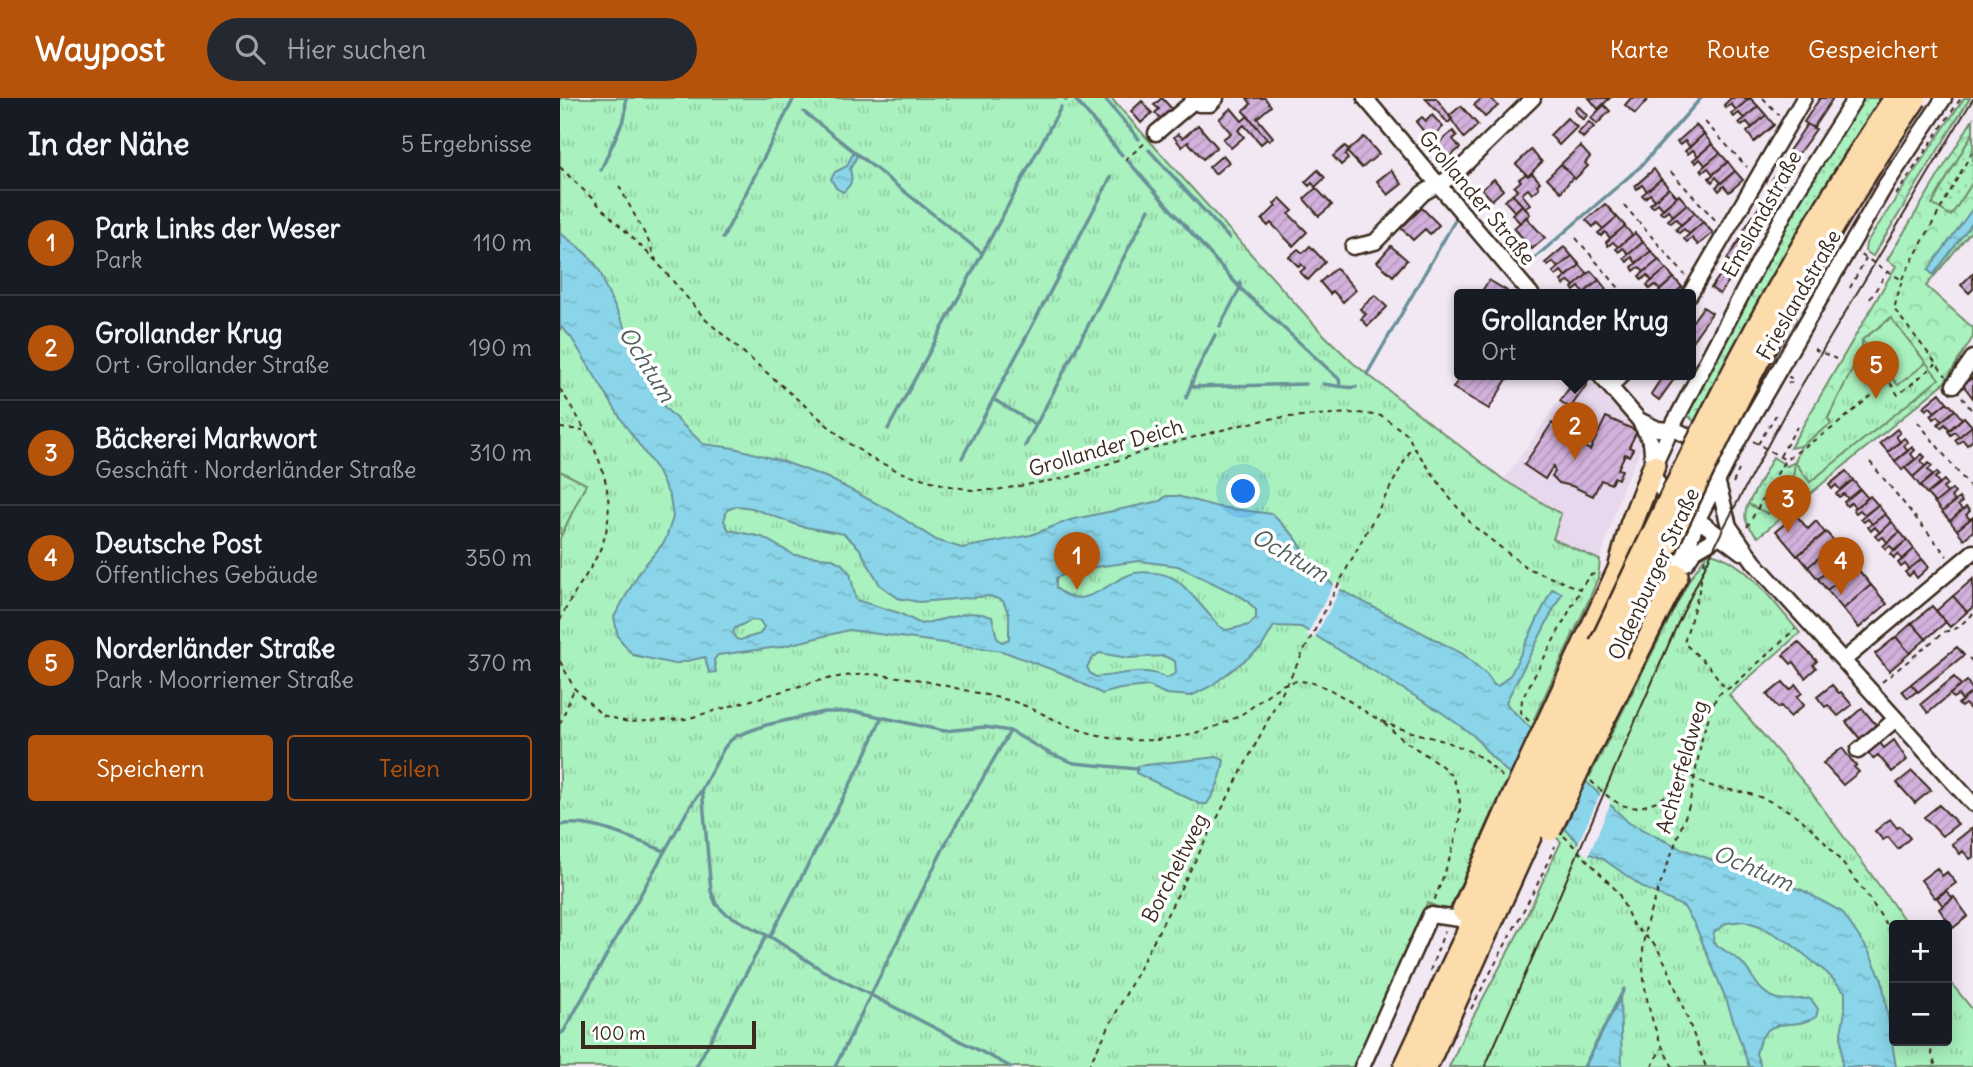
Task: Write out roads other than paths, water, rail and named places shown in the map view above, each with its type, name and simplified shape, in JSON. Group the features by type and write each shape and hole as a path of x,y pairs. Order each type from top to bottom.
{"highway":[{"name":"Oldenburger Straße","path":"1608,649 1659,520 1753,334 1822,213 1895,98"},
{"name":"Oldenburger Straße","path":"1426,1067 1471,946 1531,811 1556,743 1673,530 1767,343 1835,225 1916,98"},
{"path":"1531,811 1460,919 1471,946 1503,926 1531,811 1619,569 1643,489 1654,466"},
{"path":"1556,743 1677,575"},
{"name":"Oldenburger Straße","path":"1405,1067 1471,946"}],"street":[{"path":"1156,133 1194,99 1199,104 1210,104 1216,98"},
{"name":"Grollander Straße","path":"1365,98 1527,289"},
{"path":"1353,247 1376,242 1423,193 1453,176 1533,98"},
{"path":"1694,289 1804,98"},
{"name":"Emslandstraße","path":"1654,466 1793,197 1854,98"},
{"name":"Frieslandstraße","path":"1677,575 1698,519 1738,441 1885,186 1944,98"},
{"path":"1954,385 1973,358"},
{"path":"1604,380 1639,420 1651,442 1654,476 1665,496 1754,562"},
{"path":"1610,386 1616,380"},
{"path":"1639,420 1658,429 1671,429 1690,437 1702,446 1714,468 1729,526 1754,562 1973,804"},
{"path":"1677,575 1694,551 1720,536"},
{"path":"1843,660 1973,552"},
{"path":"1858,751 1895,719"},
{"path":"1362,1067 1430,915 1460,919"}],"water":[{"path":"853,153 857,156 850,169 851,182 843,192 836,188 831,179 835,172 847,166"},
{"path":"1973,208 1973,222 1933,275 1928,270"},
{"name":"Ochtum","path":"560,233 582,250 599,270 665,408 703,444 734,448 782,461 828,478 893,512 936,540 962,548 1031,535 1070,520 1160,501 1166,496 1177,496 1218,507 1272,514 1295,537 1315,567 1335,587 1463,654 1498,686 1511,674 1552,589 1562,593 1506,702 1509,707 1629,823 1680,848 1802,890 1842,912 1868,950 1882,980 1889,1024 1889,1046 1893,1046 1896,1067 1842,1067 1841,1033 1845,992 1827,973 1790,943 1760,926 1744,921 1727,923 1714,932 1713,942 1740,961 1765,993 1782,1000 1811,999 1818,1009 1816,1017 1772,1027 1766,1032 1760,1040 1756,1054 1761,1067 1749,1067 1726,999 1695,925 1684,907 1644,888 1603,859 1590,854 1474,736 1441,712 1301,627 1274,626 1261,648 1211,686 1191,696 1166,694 1149,686 1102,694 1064,674 1002,651 849,630 780,647 718,655 714,660 716,672 709,673 705,657 674,664 633,655 618,637 614,617 640,571 665,541 673,517 670,497 657,470 623,422 571,337 560,326","holes":["737,506 752,508 800,526 844,534 859,548 880,585 898,598 919,602 990,596 1003,601 1009,615 1009,639 1002,642 997,638 992,617 982,614 969,613 921,624 899,613 856,600 850,573 842,564 831,558 794,555 762,537 729,530 724,521 727,510","1139,561 1178,566 1244,598 1256,610 1256,618 1249,625 1226,630 1219,626 1178,581 1154,573 1139,572 1125,576 1097,592 1077,598 1056,588 1056,578 1074,570","752,620 760,621 764,627 760,634 736,639 733,633 735,628","1099,653 1128,658 1164,656 1175,661 1176,673 1167,678 1149,672 1096,677 1087,667"]},
{"path":"1217,757 1224,760 1223,766 1207,804 1200,804 1136,773 1137,766"},
{"path":"1620,996 1622,1067 1587,1067 1586,1065"}],"waterway":[{"path":"601,170 625,116 626,98"},
{"path":"723,238 794,98"},
{"path":"1074,98 1122,155"},
{"path":"1104,98 1139,139"},
{"path":"1530,262 1640,167 1701,98"},
{"path":"888,429 1061,107"},
{"path":"804,112 982,253"},
{"path":"1149,150 1229,238"},
{"path":"1128,161 1240,288 1339,379 1340,385"},
{"path":"962,458 1111,177"},
{"path":"1025,446 1149,209"},
{"path":"1367,374 1457,217"},
{"path":"1220,326 1240,288 1240,283"},
{"path":"1186,398 1215,335"},
{"path":"1190,387 1306,384"},
{"path":"1323,384 1356,387"},
{"path":"993,399 1036,425"},
{"path":"1011,1067 822,970 774,939 725,913 716,904 711,891 702,789 724,748 736,736 766,725 824,712 858,712 944,731 985,727 1010,731 1049,753 1074,763 1137,769"},
{"path":"770,937 864,758 882,717"},
{"path":"835,1067 949,837 1010,731"},
{"path":"560,1034 701,791"},
{"path":"560,825 599,828 665,851"},
{"path":"696,1067 766,936"},
{"path":"1584,1067 1624,989"}],"tram line":[{"path":"1485,1067 1677,625 1723,529 1785,413 1973,99"}],"place":[{"name":"Norderländer Straße","path":"1876,399"},
{"name":"Grollander Krug","path":"1575,460"},
{"name":"Bäckerei Markwort","path":"1788,533"},
{"name":"Park Links der Weser","path":"1077,590"},
{"name":"Deutsche Post","path":"1841,595"}]}
